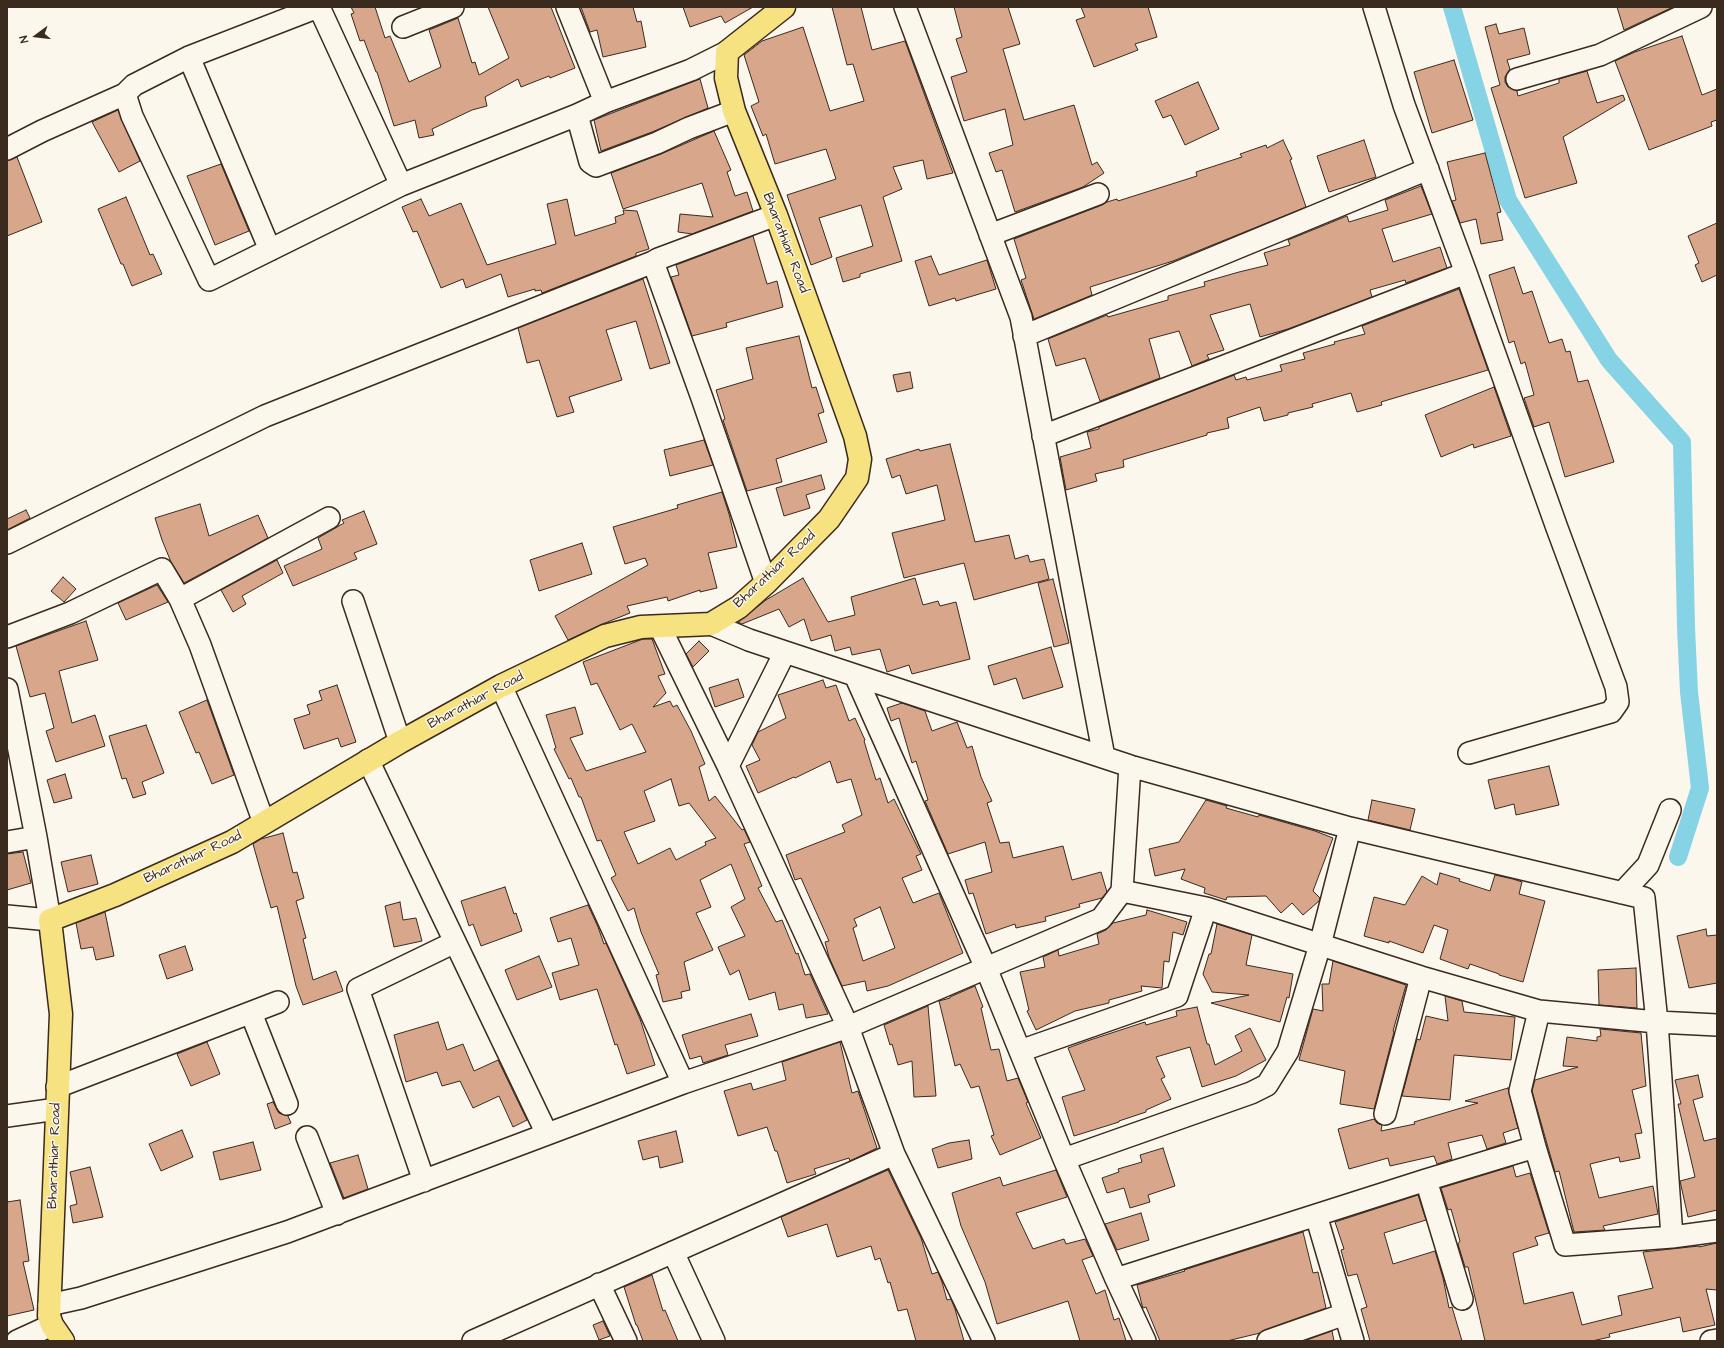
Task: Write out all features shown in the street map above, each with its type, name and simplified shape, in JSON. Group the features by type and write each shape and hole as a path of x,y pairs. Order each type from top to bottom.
{"main road":[{"path":"727,52 784,7"},
{"name":"Bharathiar Road","path":"55,1324 57,1109 61,1014 50,920 115,894 232,842 368,760 501,686 605,636 641,627 711,624 738,607 766,583 829,519 857,478 860,459 855,436 846,408 776,215 734,111 726,78 727,52"}],"street":[{"path":"7,149 42,131 125,94 134,85 189,57 319,7 401,185"},
{"path":"403,27 453,7"},
{"path":"567,7 605,102"},
{"path":"905,7 1021,316 1104,757"},
{"path":"1374,7 1404,105 1616,687 1618,702 1611,712 1469,753"},
{"path":"1517,79 1600,55 1701,7"},
{"path":"125,94 132,116 209,280 401,185 577,115 605,102 691,70 727,52"},
{"path":"189,57 270,250"},
{"path":"577,115 590,162 596,166 657,143 689,128 734,111"},
{"path":"1024,336 1428,169"},
{"path":"990,235 1098,194"},
{"path":"7,543 265,416 658,259 776,215"},
{"path":"653,262 766,583"},
{"path":"1043,436 1466,273"},
{"path":"180,599 329,518"},
{"path":"7,637 70,613 162,569 180,599 200,645 264,823"},
{"path":"353,601 400,742"},
{"path":"711,624 785,652 1130,766 1350,828 1644,898 1657,1022 1672,1237"},
{"path":"660,626 728,766 848,1027 894,1154 984,1341"},
{"path":"728,766 785,652"},
{"path":"855,675 986,968 1064,1159 1116,1279 1146,1341"},
{"path":"501,686 683,1083"},
{"name":"Bharathiar Road","path":"7,689 36,837 50,920"},
{"path":"368,760 547,1134"},
{"path":"17,1341 55,1324 88,1296 287,1232 683,1083 848,1027 1101,919 1122,891 1130,766"},
{"path":"1622,893 1648,865 1670,810"},
{"path":"1064,1159 1265,1087 1288,1051 1320,946 1350,828"},
{"path":"7,842 36,837"},
{"path":"1122,891 1206,908 1320,946 1539,1011 1657,1022 1717,1025"},
{"path":"1020,1051 1177,996 1206,908"},
{"path":"7,916 50,920"},
{"path":"424,1181 358,989 455,942"},
{"path":"1385,1114 1421,977"},
{"path":"58,1087 278,1002"},
{"path":"1539,1011 1520,1091 1564,1245 1672,1237 1717,1231"},
{"path":"251,1013 287,1104"},
{"path":"7,1116 57,1109"},
{"path":"307,1137 337,1214"},
{"path":"1116,1279 1426,1180 1535,1147"},
{"path":"473,1341 894,1154"},
{"path":"1426,1180 1462,1299"},
{"path":"1316,1215 1353,1341"},
{"path":"673,1252 714,1341"},
{"path":"599,1284 626,1341"},
{"path":"1268,1341 1345,1314"},
{"path":"1711,1341 1717,1340"}],"building":[{"path":"351,7 375,7 385,38 390,36 409,82 441,67 429,30 458,18 472,63 475,62 479,75 509,58 488,7 551,7 575,68 521,87 518,79 485,97 487,106 472,110 432,129 434,135 419,138 415,120 394,126 377,72 364,40 360,41 351,14 354,13"},
{"path":"581,7 633,7 637,22 641,21 646,47 603,57 597,30 590,32"},
{"path":"683,7 753,7 725,23 721,16 690,27"},
{"path":"832,7 861,7 872,50 905,41 953,173 927,179 923,160 893,167 902,189 883,197 902,261 860,274 860,277 843,282 836,258 873,246 861,205 819,218 832,257 811,265 787,195 836,179 826,149 775,164 766,134 763,136 751,106 759,102 744,55 762,41 803,27 830,111 864,101 853,64 847,65"},
{"path":"954,7 1008,7 1020,44 1003,49 1024,120 1074,105 1092,165 1097,162 1104,173 1083,187 1015,212 1002,170 996,172 989,153 1013,145 1005,109 964,121 951,77 967,72 956,39 962,37"},
{"path":"1081,7 1148,7 1157,37 1135,44 1138,50 1094,67 1076,20 1085,17"},
{"path":"1617,7 1673,7 1624,30"},
{"path":"1496,24 1499,34 1524,28 1530,54 1507,60 1510,69 1505,77 1505,82 1508,87 1517,91 1518,96 1559,83 1559,79 1587,71 1597,103 1623,95 1625,100 1563,137 1577,183 1525,198 1491,88 1500,85 1485,27"},
{"path":"1682,36 1702,95 1717,89 1717,120 1711,122 1712,126 1649,150 1615,61 1635,52"},
{"path":"1454,60 1473,120 1432,133 1414,72"},
{"path":"700,79 708,108 652,132 601,151 594,120"},
{"path":"1198,82 1219,129 1185,145 1171,115 1163,118 1155,101"},
{"path":"118,110 140,161 119,172 92,122"},
{"path":"714,131 731,170 727,172 735,196 747,192 753,211 692,234 678,232 680,214 713,217 702,183 623,209 611,173 661,154"},
{"path":"1283,140 1292,159 1290,160 1306,207 1173,261 1090,287 1092,295 1034,319 1021,280 1026,278 1014,239 1107,202 1117,199 1118,201 1197,176 1196,172 1242,157 1240,154 1266,145 1267,148"},
{"path":"1364,140 1376,177 1329,192 1317,156"},
{"path":"1485,153 1501,212 1497,213 1503,240 1481,244 1476,219 1460,223 1452,201 1456,200 1447,162"},
{"path":"17,157 42,222 7,236 7,161"},
{"path":"221,164 249,231 215,245 187,176"},
{"path":"1421,186 1432,214 1382,229 1393,262 1440,247 1447,268 1406,283 1405,280 1370,290 1372,297 1288,329 1260,337 1250,304 1210,315 1224,350 1207,355 1209,359 1192,366 1179,331 1149,339 1160,378 1100,401 1085,358 1056,366 1048,339 1107,315 1108,317 1168,300 1168,296 1205,286 1204,282 1268,265 1264,253 1290,245 1288,240 1347,216 1349,222 1388,210 1385,200"},
{"path":"126,197 150,255 153,254 162,274 132,286 98,209"},
{"path":"421,199 429,216 461,203 487,265 556,244 547,204 567,199 575,236 616,223 615,217 624,214 623,210 637,211 649,249 636,253 636,256 542,293 541,290 535,291 535,289 508,297 501,274 466,288 463,279 441,288 417,231 413,232 402,207"},
{"path":"1717,223 1717,275 1702,282 1695,265 1699,263 1688,236"},
{"path":"753,236 767,284 777,281 783,307 726,323 727,327 692,336 671,277 679,275 676,265"},
{"path":"931,256 939,275 987,260 996,289 956,301 955,298 929,306 915,261"},
{"path":"1514,267 1523,294 1532,291 1549,343 1562,339 1566,352 1570,351 1578,382 1588,380 1614,462 1565,477 1549,422 1534,427 1524,398 1534,395 1525,362 1521,364 1514,341 1509,343 1489,275"},
{"path":"643,279 670,363 650,369 636,321 606,330 622,380 569,397 574,412 557,417 539,360 527,363 518,328"},
{"path":"1459,289 1488,370 1381,402 1382,405 1357,412 1351,393 1312,404 1313,407 1264,421 1260,407 1227,418 1229,428 1207,433 1207,435 1123,460 1124,467 1095,474 1097,481 1066,490 1060,457 1091,448 1087,432 1099,429 1099,427 1234,375 1236,380 1246,377 1247,380 1282,371 1280,365 1305,359 1303,353 1335,344 1334,342 1365,334 1362,326"},
{"path":"799,336 812,388 816,387 824,412 818,414 827,442 776,459 782,482 747,491 723,420 725,419 716,390 753,379 746,348"},
{"path":"910,372 913,388 897,392 893,375"},
{"path":"1494,387 1511,436 1474,448 1473,444 1441,457 1425,415"},
{"path":"704,440 713,465 670,476 664,450"},
{"path":"950,444 975,542 1009,535 1015,559 1028,555 1030,562 1044,559 1049,579 974,600 964,563 904,578 892,533 945,520 937,485 906,494 900,475 892,478 886,459 919,449 920,451"},
{"path":"821,475 825,489 806,495 810,508 784,516 776,488"},
{"path":"722,492 737,547 708,553 717,588 700,592 700,590 668,601 667,597 627,606 630,613 568,640 555,616 648,565 645,558 625,564 613,527 678,508 677,505"},
{"path":"200,504 209,536 258,515 268,538 184,583 171,562 155,518"},
{"path":"26,510 30,518 7,530 7,519"},
{"path":"364,511 377,544 354,553 357,559 293,586 284,566 322,549 318,538 344,523 342,520"},
{"path":"582,543 592,574 539,591 530,560"},
{"path":"277,560 283,573 242,596 246,604 233,612 221,590"},
{"path":"63,577 76,589 64,602 51,591"},
{"path":"803,578 828,622 855,615 851,597 915,578 923,605 938,601 940,606 956,602 970,659 912,674 909,665 887,672 880,649 852,655 850,647 835,651 831,635 811,641 804,619 789,627 779,609 742,624 738,622 766,600"},
{"path":"1053,579 1069,643 1054,647 1038,583"},
{"path":"157,585 168,602 126,620 118,603"},
{"path":"86,621 98,660 59,671 72,723 95,715 105,746 56,762 46,731 54,728 45,693 30,697 16,646"},
{"path":"643,639 652,639 665,674 658,676 666,693 653,707 670,701 673,707 677,705 691,731 705,764 699,767 709,801 715,796 742,830 744,829 750,842 744,844 762,886 758,888 776,922 782,920 796,954 798,953 805,975 810,974 828,1014 806,1018 803,1004 779,1010 775,992 749,1000 739,970 730,975 718,947 745,936 731,907 745,899 731,864 700,880 711,907 696,913 713,950 684,962 690,990 681,992 682,998 663,1002 656,975 659,974 641,932 634,908 628,911 611,878 616,875 601,840 597,841 581,797 579,797 571,778 569,779 554,749 556,748 546,715 575,707 583,734 570,738 586,771 646,752 632,724 620,730 597,683 591,685 583,662","holes":["671,779 679,806 689,803 716,838 705,842 706,845 676,860 670,848 638,864 624,832 655,821 644,791"]},
{"path":"699,641 709,651 693,667 686,654"},
{"path":"1051,647 1063,687 1023,699 1016,678 994,685 988,666"},
{"path":"738,679 744,697 715,707 709,688"},
{"path":"823,680 826,688 836,685 849,721 855,718 865,740 864,741 876,780 880,778 888,803 894,799 921,854 916,856 922,870 902,878 913,903 939,893 963,953 888,986 867,991 865,981 842,986 829,957 825,942 829,941 801,878 795,880 786,855 845,832 842,825 862,815 851,779 837,783 830,761 795,778 794,777 758,793 746,766 760,760 752,745 758,732 786,718 778,695","holes":["880,907 895,948 863,961 853,928 857,926 854,919"]},
{"path":"337,685 356,742 341,747 338,738 304,749 294,719 310,714 307,705 322,700 319,691"},
{"path":"207,700 234,775 212,784 199,752 196,753 179,712"},
{"path":"902,703 925,711 932,731 957,722 967,748 972,746 981,777 992,801 987,803 1000,843 1009,842 1013,858 1063,846 1072,880 1101,872 1107,892 1102,898 1079,904 1080,907 1045,917 1046,921 1016,928 1015,924 986,934 973,893 969,894 965,880 992,872 985,842 948,854 925,801 928,800 916,761 912,763 899,718 891,721 887,708"},
{"path":"146,725 164,773 142,782 146,794 133,798 126,778 122,779 109,736"},
{"path":"1549,766 1559,805 1516,815 1514,804 1495,809 1488,780"},
{"path":"65,774 72,798 54,803 47,780"},
{"path":"1206,800 1227,806 1226,808 1258,817 1259,815 1315,831 1333,838 1313,891 1320,898 1319,901 1303,915 1292,903 1281,913 1266,896 1227,897 1226,900 1204,893 1205,888 1181,879 1185,869 1155,876 1149,849 1179,842"},
{"path":"1372,800 1415,809 1410,830 1368,820"},
{"path":"283,833 293,873 297,872 304,898 296,901 306,938 303,939 313,980 336,971 343,991 303,1005 296,986 277,906 271,908 253,844 261,839"},
{"path":"23,852 31,883 7,890 7,854"},
{"path":"91,855 98,884 68,892 61,862"},
{"path":"1440,873 1490,891 1495,875 1513,879 1522,882 1519,894 1545,901 1523,982 1470,964 1468,969 1440,959 1448,930 1434,925 1423,953 1389,941 1389,943 1364,936 1374,897 1405,905 1422,876 1437,885"},
{"path":"505,887 514,914 516,913 522,931 481,946 473,924 469,926 461,901"},
{"path":"400,902 403,920 416,918 422,941 394,947 385,906"},
{"path":"588,905 604,944 606,943 640,1019 655,1065 627,1074 617,1044 615,1045 597,989 560,1000 552,973 579,965 571,938 558,942 550,918"},
{"path":"1147,910 1187,922 1183,935 1173,932 1169,962 1164,961 1162,988 1141,986 1142,991 1109,1000 1109,1003 1075,1011 1036,1030 1027,1011 1029,1010 1020,972 1045,967 1043,957 1058,950 1059,956 1099,944 1097,934 1106,930 1113,923 1146,915"},
{"path":"105,912 114,956 96,960 93,947 81,949 76,923"},
{"path":"1217,924 1252,935 1246,965 1293,974 1289,998 1287,997 1280,1022 1211,1003 1249,995 1212,992 1203,974 1209,954 1211,954"},
{"path":"1706,929 1707,936 1717,935 1717,983 1689,988 1677,936"},
{"path":"185,946 193,970 167,979 159,955"},
{"path":"539,956 552,987 517,1000 505,970"},
{"path":"1333,961 1406,985 1374,1109 1340,1104 1345,1071 1299,1060 1313,1009 1323,1011 1322,984 1329,984"},
{"path":"1636,968 1637,1008 1599,1005 1598,970"},
{"path":"975,986 983,1007 981,1008 991,1050 999,1049 1007,1081 1018,1078 1028,1102 1026,1103 1041,1138 1000,1155 991,1136 994,1135 979,1086 971,1088 960,1064 955,1066 939,1001 950,998"},
{"path":"1445,996 1462,1001 1464,1012 1515,1017 1511,1060 1454,1055 1450,1100 1402,1096 1417,1039 1420,1040 1426,1016 1448,1021"},
{"path":"928,1006 936,1096 914,1097 912,1061 898,1065 892,1044 890,1045 884,1025"},
{"path":"1197,1007 1207,1044 1209,1044 1215,1065 1242,1051 1235,1036 1250,1028 1266,1060 1236,1076 1202,1087 1190,1047 1156,1057 1165,1077 1161,1079 1171,1099 1146,1110 1146,1112 1074,1136 1062,1097 1085,1090 1068,1048 1145,1022 1146,1025 1177,1016 1176,1011"},
{"path":"751,1014 758,1036 725,1045 728,1055 703,1063 701,1056 690,1059 682,1035"},
{"path":"438,1022 447,1050 463,1044 474,1071 498,1060 527,1120 513,1127 499,1096 473,1108 460,1081 442,1086 437,1072 406,1082 394,1035"},
{"path":"1600,1029 1641,1033 1646,1086 1632,1090 1642,1133 1635,1134 1640,1158 1620,1162 1619,1157 1590,1164 1599,1198 1653,1186 1658,1214 1603,1226 1605,1230 1574,1232 1559,1171 1555,1172 1532,1091 1535,1080 1578,1067 1563,1066 1567,1037 1597,1041 1597,1037 1601,1036"},
{"path":"207,1042 220,1074 191,1086 177,1054"},
{"path":"840,1042 852,1093 858,1091 877,1148 850,1161 849,1158 814,1169 816,1174 787,1183 777,1151 775,1151 767,1127 738,1136 724,1091 751,1083 753,1090 786,1080 782,1062"},
{"path":"1698,1075 1703,1097 1693,1100 1704,1141 1717,1138 1717,1210 1688,1217 1680,1181 1695,1177 1678,1104 1681,1104 1675,1080"},
{"path":"1508,1088 1518,1128 1503,1133 1506,1143 1487,1149 1482,1135 1448,1143 1452,1159 1437,1164 1434,1156 1390,1166 1388,1158 1349,1169 1338,1129 1374,1119 1377,1123 1382,1125 1381,1131 1415,1124 1414,1122 1478,1103 1465,1101"},
{"path":"273,1102 279,1113 288,1116 291,1123 275,1129 267,1104"},
{"path":"182,1130 193,1157 161,1171 149,1144"},
{"path":"676,1131 683,1162 660,1168 658,1156 643,1160 638,1141"},
{"path":"969,1140 972,1159 938,1168 932,1149 949,1143"},
{"path":"253,1142 261,1170 220,1180 213,1152"},
{"path":"1163,1148 1175,1186 1148,1195 1150,1202 1130,1208 1124,1188 1107,1193 1102,1178 1119,1172 1118,1169 1142,1162 1140,1155"},
{"path":"358,1155 368,1189 344,1198 330,1163"},
{"path":"1513,1166 1516,1177 1530,1173 1549,1233 1535,1237 1538,1245 1513,1253 1524,1304 1573,1292 1582,1325 1622,1315 1618,1296 1653,1288 1643,1252 1699,1247 1717,1243 1717,1290 1706,1289 1715,1325 1683,1332 1680,1317 1609,1334 1610,1337 1592,1341 1485,1341 1468,1267 1465,1267 1458,1244 1460,1241 1451,1209 1448,1210 1441,1188"},
{"path":"90,1167 103,1217 73,1223 70,1206 77,1204 70,1172"},
{"path":"888,1170 921,1238 932,1274 938,1272 947,1300 951,1299 964,1341 916,1341 907,1309 898,1311 890,1282 888,1283 880,1258 875,1260 871,1246 837,1257 827,1224 788,1237 781,1217"},
{"path":"1056,1170 1067,1197 1016,1213 1033,1249 1064,1239 1066,1244 1085,1239 1093,1256 1082,1260 1096,1294 1105,1290 1114,1320 1119,1318 1126,1341 1080,1341 1068,1301 997,1324 985,1282 961,1226 952,1193 1000,1177 1003,1186"},
{"path":"1418,1195 1426,1220 1384,1233 1393,1264 1435,1251 1443,1278 1449,1308 1452,1307 1462,1341 1370,1341 1361,1309 1367,1307 1357,1274 1348,1276 1341,1250 1344,1249 1335,1222"},
{"path":"20,1200 29,1261 23,1262 34,1310 7,1316 7,1202"},
{"path":"1141,1213 1149,1240 1117,1250 1105,1224"},
{"path":"1303,1232 1313,1273 1318,1272 1326,1308 1264,1330 1260,1333 1227,1341 1160,1341 1146,1307 1143,1308 1137,1285 1185,1271 1184,1270"},
{"path":"652,1275 663,1311 665,1310 678,1341 643,1341 636,1325 624,1287"},
{"path":"603,1321 610,1336 599,1340 593,1325"},
{"path":"1332,1331 1334,1341 1304,1341"}],"waterway":[{"path":"1452,7 1508,200 1609,360 1682,442 1689,692 1700,788 1678,857"}]}
